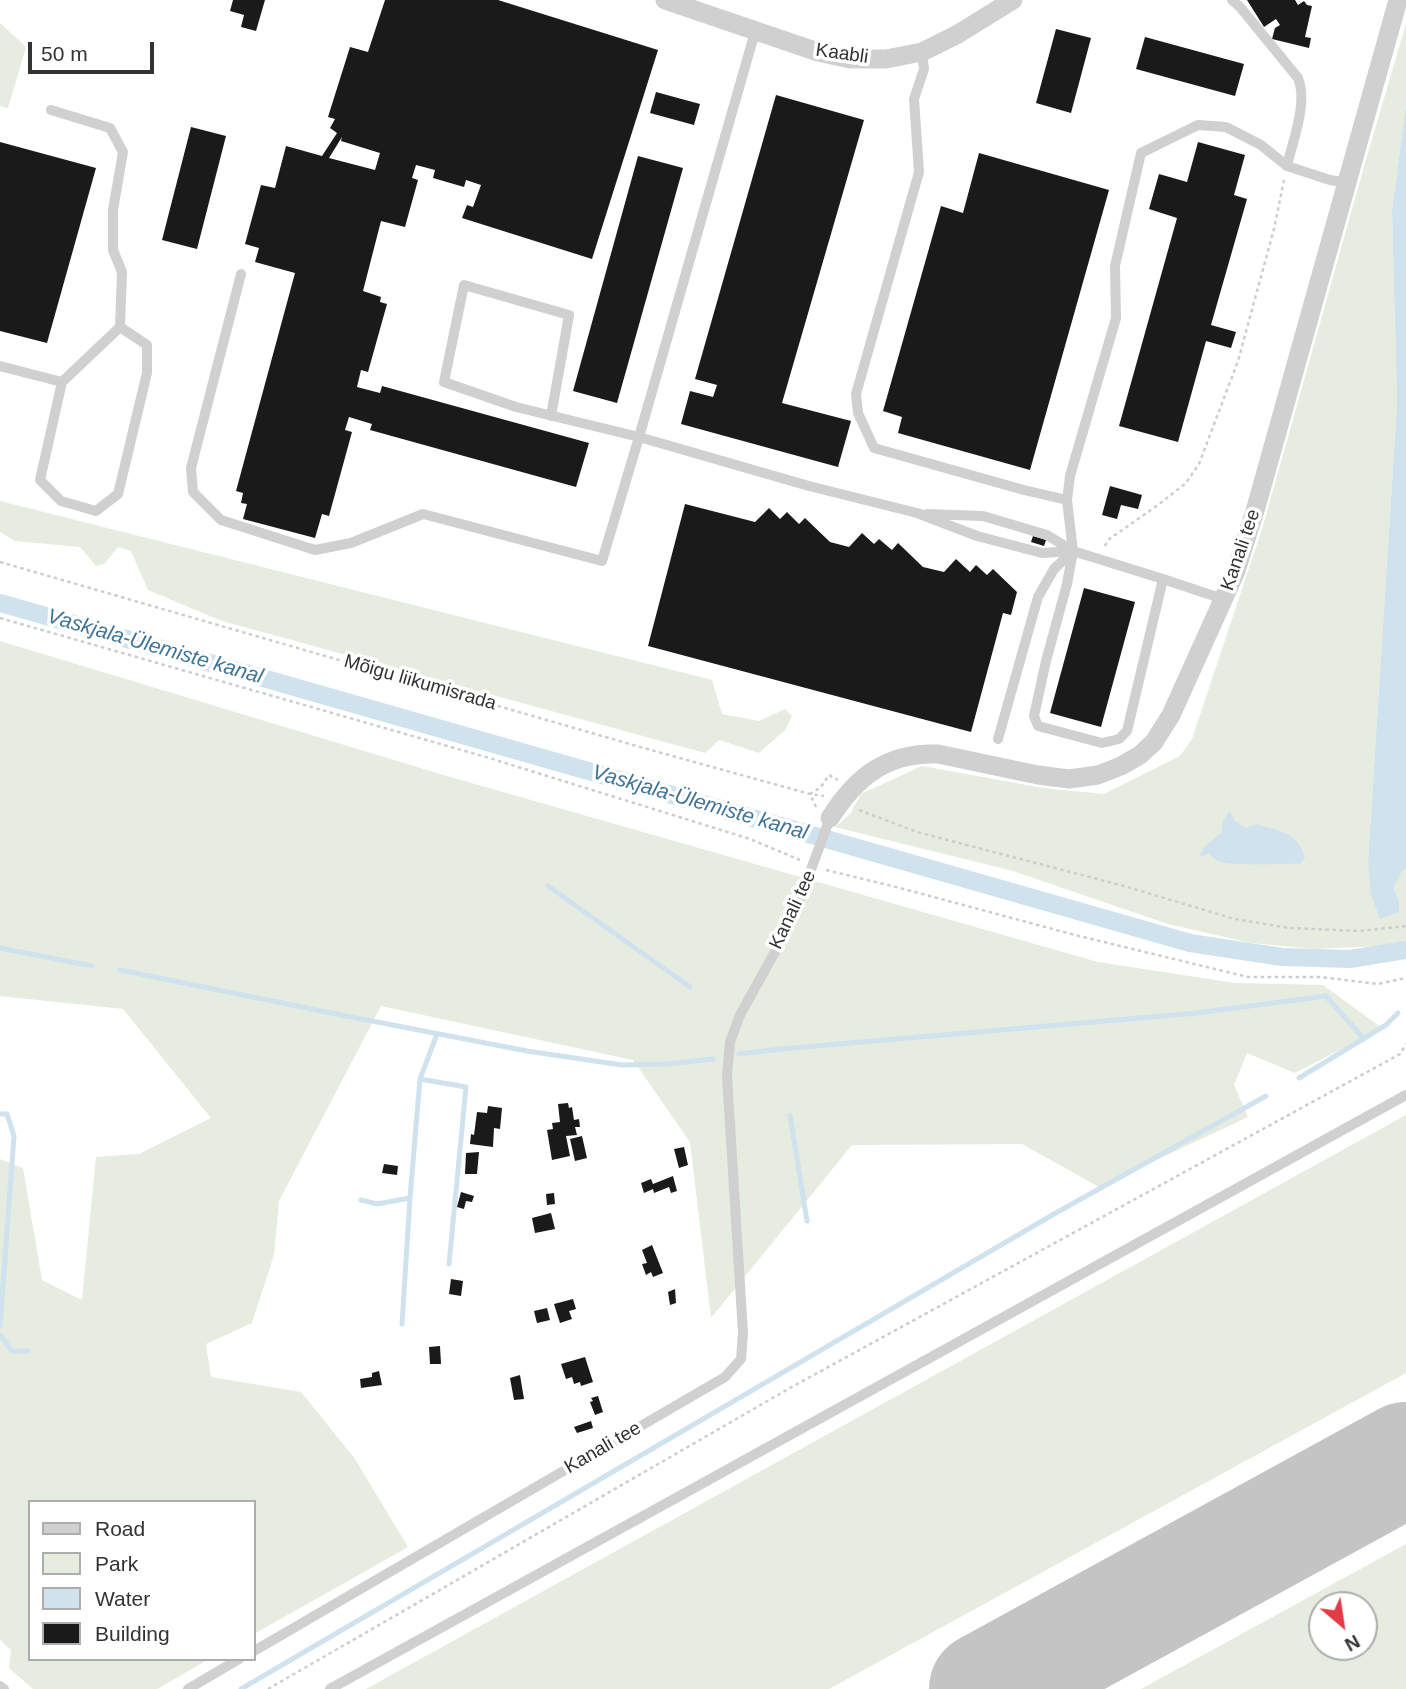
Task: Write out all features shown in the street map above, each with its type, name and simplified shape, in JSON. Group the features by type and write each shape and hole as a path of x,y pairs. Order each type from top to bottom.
{"street":[{"name":"Kaabli","path":"665,0 755,32 850,59 886,59 922,52 958,34 1005,2"},
{"name":"Kanali tee","path":"830,818 841,800 869,773 885,763 921,754 938,754 1069,779 1098,775 1121,766 1154,742 1171,715 1236,571 1398,0"}],"lane":[{"path":"1232,0 1298,78 1302,88 1300,110 1287,166"},
{"path":"241,274 191,468 193,492 221,520 314,550 351,542 423,513 601,561 755,32"},
{"path":"922,52 924,69 914,99 919,172 856,394 858,413 874,447 1067,500"},
{"path":"51,110 110,128 123,152 113,210 113,250 122,272 120,327 62,382 40,480 61,501 96,511 118,494 147,373 147,345 120,327"},
{"path":"1163,579 1128,731 1119,739 1102,743 1038,726 1034,716 1073,551 1067,500 1070,476 1116,318 1115,267 1141,153 1198,125 1226,127 1261,145 1287,166 1347,183"},
{"path":"551,416 569,315 464,285 444,382 516,407 551,416 639,437 809,486 917,513 977,536 1042,553 1073,551"},
{"path":"0,366 62,382"},
{"path":"917,513 983,516 1047,535 1073,551 1223,599"},
{"path":"998,739 1038,597 1054,569 1073,551"},
{"name":"Kanali tee","path":"256,1650 725,1377 741,1359 743,1333 727,1076 730,1042 740,1015 792,920 830,818"},
{"path":"330,1689 1406,1094"},
{"path":"187,1689 236,1661"}],"path":[{"path":"1098,558 1108,540 1186,482 1199,464 1238,361 1274,229 1287,166"},
{"name":"Mõigu liikumisrada","path":"0,562 652,751 841,800 918,832 1124,886 1235,919 1289,928 1360,931 1406,926"},
{"path":"0,618 499,761 750,839 813,867 1075,935 1248,977 1320,977 1378,984 1406,978"},
{"path":"268,1689 790,1388 1400,1054 1406,1044"}],"green space":[{"path":"0,23 26,47 8,108 0,106"},
{"path":"1406,24 1406,104 1392,211 1397,404 1368,861 1399,902 1394,888 1402,870 1406,868 1406,942 1382,946 1314,949 1251,943 1168,924 1013,871 835,827 850,814 861,794 922,766 1043,788 1104,794 1180,756 1192,739 1263,526"},
{"path":"0,501 712,680 722,714 759,721 785,709 792,716 785,730 759,753 719,740 705,753 222,621 148,590 131,551 118,547 104,564 96,566 80,547 15,541 0,532"},
{"path":"0,641 447,776 1098,962 1235,983 1323,985 1382,1028 1295,1073 1247,1053 1234,1085 1248,1117 1099,1187 1022,1144 852,1145 711,1318 690,1142 633,1060 381,1006 279,1201 274,1255 252,1323 206,1344 211,1377 301,1392 355,1459 408,1547 256,1633 256,1500 28,1500 28,1661 206,1661 157,1689 33,1689 9,1668 11,1651 0,1639 0,1159 23,1168 42,1280 82,1300 96,1157 139,1154 211,1118 123,1009 0,996"},
{"path":"1406,1115 1406,1373 829,1689 366,1689"},
{"path":"1406,1544 1406,1689 1141,1689 1308,1598 1308,1661 1378,1661 1378,1591 1320,1591"}],"water":[{"path":"1406,104 1406,868 1394,888 1399,912 1380,919 1371,894 1368,861 1397,404 1392,211"},
{"path":"1230,811 1235,821 1246,828 1256,824 1293,837 1305,858 1300,864 1245,864 1224,863 1209,854 1199,857 1204,847 1221,833 1223,820"}],"building":[{"path":"233,0 265,0 256,31 241,27 244,15 230,11"},
{"path":"385,0 498,0 658,50 592,259 462,218 467,205 473,207 481,185 466,180 464,187 433,178 435,170 416,165 412,178 418,180 405,227 381,221 363,291 381,297 380,302 387,304 368,372 361,370 357,387 380,393 382,386 589,443 576,487 370,430 372,424 349,417 345,430 352,432 329,516 322,514 315,538 243,519 247,504 241,503 243,493 236,491 295,273 255,262 259,248 245,244 261,185 275,188 286,146 322,156 337,133 330,128 335,119 328,117 350,47 368,52","holes":["342,137 341,141 380,153 375,170 329,158"]},
{"path":"1247,0 1295,0 1298,5 1304,1 1312,6 1305,37 1311,38 1309,48 1272,39 1275,28 1280,25 1276,19 1264,27"},
{"path":"1056,29 1091,38 1071,113 1036,103"},
{"path":"1145,37 1244,64 1235,96 1136,69"},
{"path":"656,92 700,104 694,125 650,113"},
{"path":"776,95 864,120 782,403 851,421 838,467 681,424 690,391 713,397 717,385 695,379"},
{"path":"191,127 226,136 197,249 162,240"},
{"path":"0,142 96,168 47,343 0,331"},
{"path":"1198,142 1245,155 1234,195 1247,199 1211,325 1236,332 1231,348 1206,341 1178,442 1119,426 1177,218 1149,209 1159,174 1187,182"},
{"path":"979,153 1109,190 1030,470 898,433 902,417 883,411 941,206 963,213"},
{"path":"638,156 683,168 617,403 573,391"},
{"path":"1110,486 1142,495 1138,509 1121,505 1117,519 1102,515"},
{"path":"685,504 755,522 769,508 780,519 787,512 799,524 805,518 830,542 849,547 862,533 874,544 879,539 892,550 898,543 923,567 944,572 956,559 970,572 976,565 987,575 993,569 1017,592 1011,615 1003,613 971,732 648,646"},
{"path":"1033,536 1046,540 1044,546 1031,542"},
{"path":"1084,588 1135,602 1101,727 1050,713"},
{"path":"568,1103 569,1108 572,1107 574,1120 579,1119 580,1127 575,1127 577,1135 566,1136 570,1156 552,1160 547,1130 553,1129 552,1123 560,1122 558,1104"},
{"path":"488,1106 502,1108 500,1129 494,1128 493,1147 470,1144 477,1112 487,1113"},
{"path":"582,1136 587,1158 575,1161 570,1139"},
{"path":"684,1147 688,1165 679,1168 674,1149"},
{"path":"479,1152 477,1174 465,1174 466,1153"},
{"path":"384,1164 398,1166 397,1175 382,1173"},
{"path":"673,1176 677,1191 671,1193 669,1187 654,1193 653,1189 644,1193 641,1183 651,1179 653,1184"},
{"path":"461,1192 474,1196 472,1202 466,1201 464,1209 457,1207"},
{"path":"554,1193 555,1204 547,1205 546,1194"},
{"path":"551,1213 555,1229 535,1233 532,1218"},
{"path":"652,1245 663,1273 653,1277 651,1272 646,1275 642,1264 647,1263 642,1250"},
{"path":"451,1279 463,1281 461,1296 449,1294"},
{"path":"675,1289 676,1303 670,1305 668,1292"},
{"path":"573,1299 576,1309 569,1311 572,1319 560,1323 554,1304"},
{"path":"547,1308 550,1320 537,1323 534,1311"},
{"path":"440,1346 441,1364 430,1364 429,1347"},
{"path":"585,1357 593,1382 581,1386 580,1382 574,1384 572,1377 566,1379 561,1364"},
{"path":"379,1371 382,1385 361,1388 360,1379 372,1377 372,1373"},
{"path":"520,1375 524,1399 514,1400 510,1378"},
{"path":"598,1396 603,1412 595,1415 590,1402 593,1401 591,1398"},
{"path":"591,1421 593,1428 577,1433 574,1427"}],"waterway":[{"name":"Vaskjala-Ülemiste kanal","path":"0,603 1190,943 1282,957 1350,959 1406,950"},
{"path":"548,886 690,987"},
{"path":"0,948 92,966"},
{"path":"120,970 527,1051 622,1065 713,1059"},
{"path":"739,1054 1197,1013 1326,996 1364,1039"},
{"path":"1299,1078 1386,1025 1398,1013"},
{"path":"402,1324 420,1079 437,1034"},
{"path":"420,1079 466,1087 449,1264"},
{"path":"241,1689 1054,1214 1266,1096"},
{"path":"0,1114 7,1114 14,1136 0,1326"},
{"path":"790,1115 807,1221"},
{"path":"361,1200 377,1204 410,1198"},
{"path":"0,1335 12,1351 28,1351"}],"taxiway":[{"path":"1028,1689 1032,1679 1067,1645"}],"runway":[{"path":"986,1689 1406,1459"}]}
